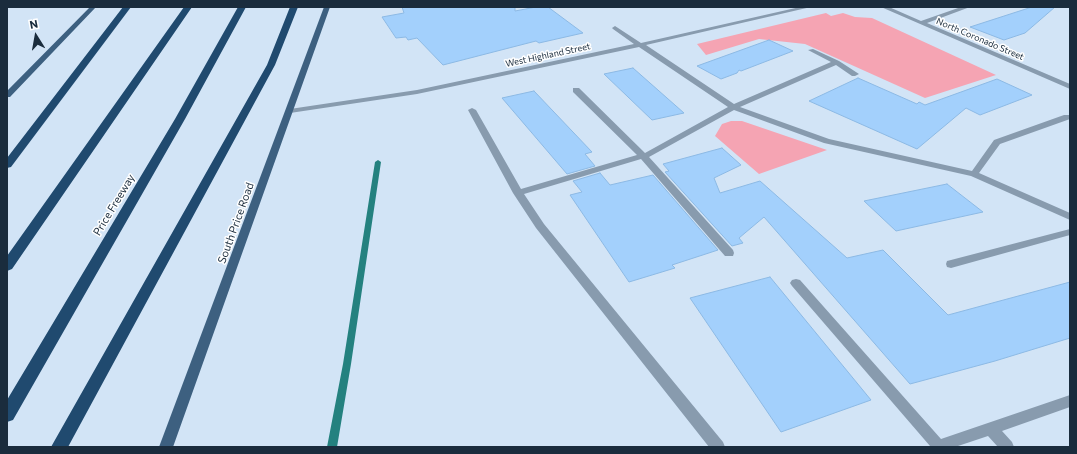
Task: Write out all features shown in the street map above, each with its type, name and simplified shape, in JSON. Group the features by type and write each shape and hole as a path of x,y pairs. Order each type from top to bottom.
{"highway":[{"path":"7,165 127,7"},
{"path":"7,266 188,7"},
{"name":"Price Freeway","path":"7,415 180,119 242,7"},
{"path":"59,447 271,65 294,7"}],"main road":[{"path":"7,95 93,7"},
{"name":"South Price Road","path":"166,447 327,7"}],"street":[{"name":"West Highland Street","path":"290,111 417,92 808,7"},
{"name":"North Coronado Street","path":"884,7 1070,87"},
{"path":"921,23 967,7"},
{"path":"615,28 638,45 733,107 827,141 974,174 1070,217"},
{"path":"811,50 837,62 855,74"},
{"path":"518,193 650,154 733,107 837,62"},
{"path":"576,90 643,156 729,253"},
{"path":"472,110 518,193 540,226 718,447"},
{"path":"974,174 998,142 1067,117"},
{"path":"951,264 1070,232"},
{"path":"796,283 937,446 991,429 1070,401"},
{"path":"991,429 1007,447"}],"shaded area":[{"path":"826,13 831,16 843,13 855,17 872,18 996,75 925,98 805,44 759,39 706,55 697,44"},
{"path":"731,121 742,121 827,150 759,174 715,136 722,124"}],"building":[{"path":"402,7 515,7 515,11 536,7 548,7 583,33 539,43 536,41 443,65 417,38 408,40 406,37 396,38 382,17 404,13"},
{"path":"1032,7 1055,7 1025,33 1004,40 970,27"},
{"path":"769,40 793,51 741,71 739,70 737,73 721,79 697,66"},
{"path":"633,68 684,113 652,120 604,74"},
{"path":"858,78 917,104 919,102 925,105 997,79 1032,95 980,115 966,108 917,149 809,101"},
{"path":"534,91 592,152 585,154 595,166 567,174 502,98"},
{"path":"722,148 741,165 714,178 720,193 760,181 847,258 883,250 948,315 1070,282 1070,338 995,361 910,384 764,217 739,238 743,243 732,246 665,172 669,171 663,164"},
{"path":"600,173 610,185 653,175 718,250 672,265 675,268 629,282 570,195 582,192 573,181"},
{"path":"947,184 983,212 896,231 864,201"},
{"path":"770,277 871,400 781,432 690,298"}],"waterway":[{"path":"332,447 347,364 378,162"}]}
